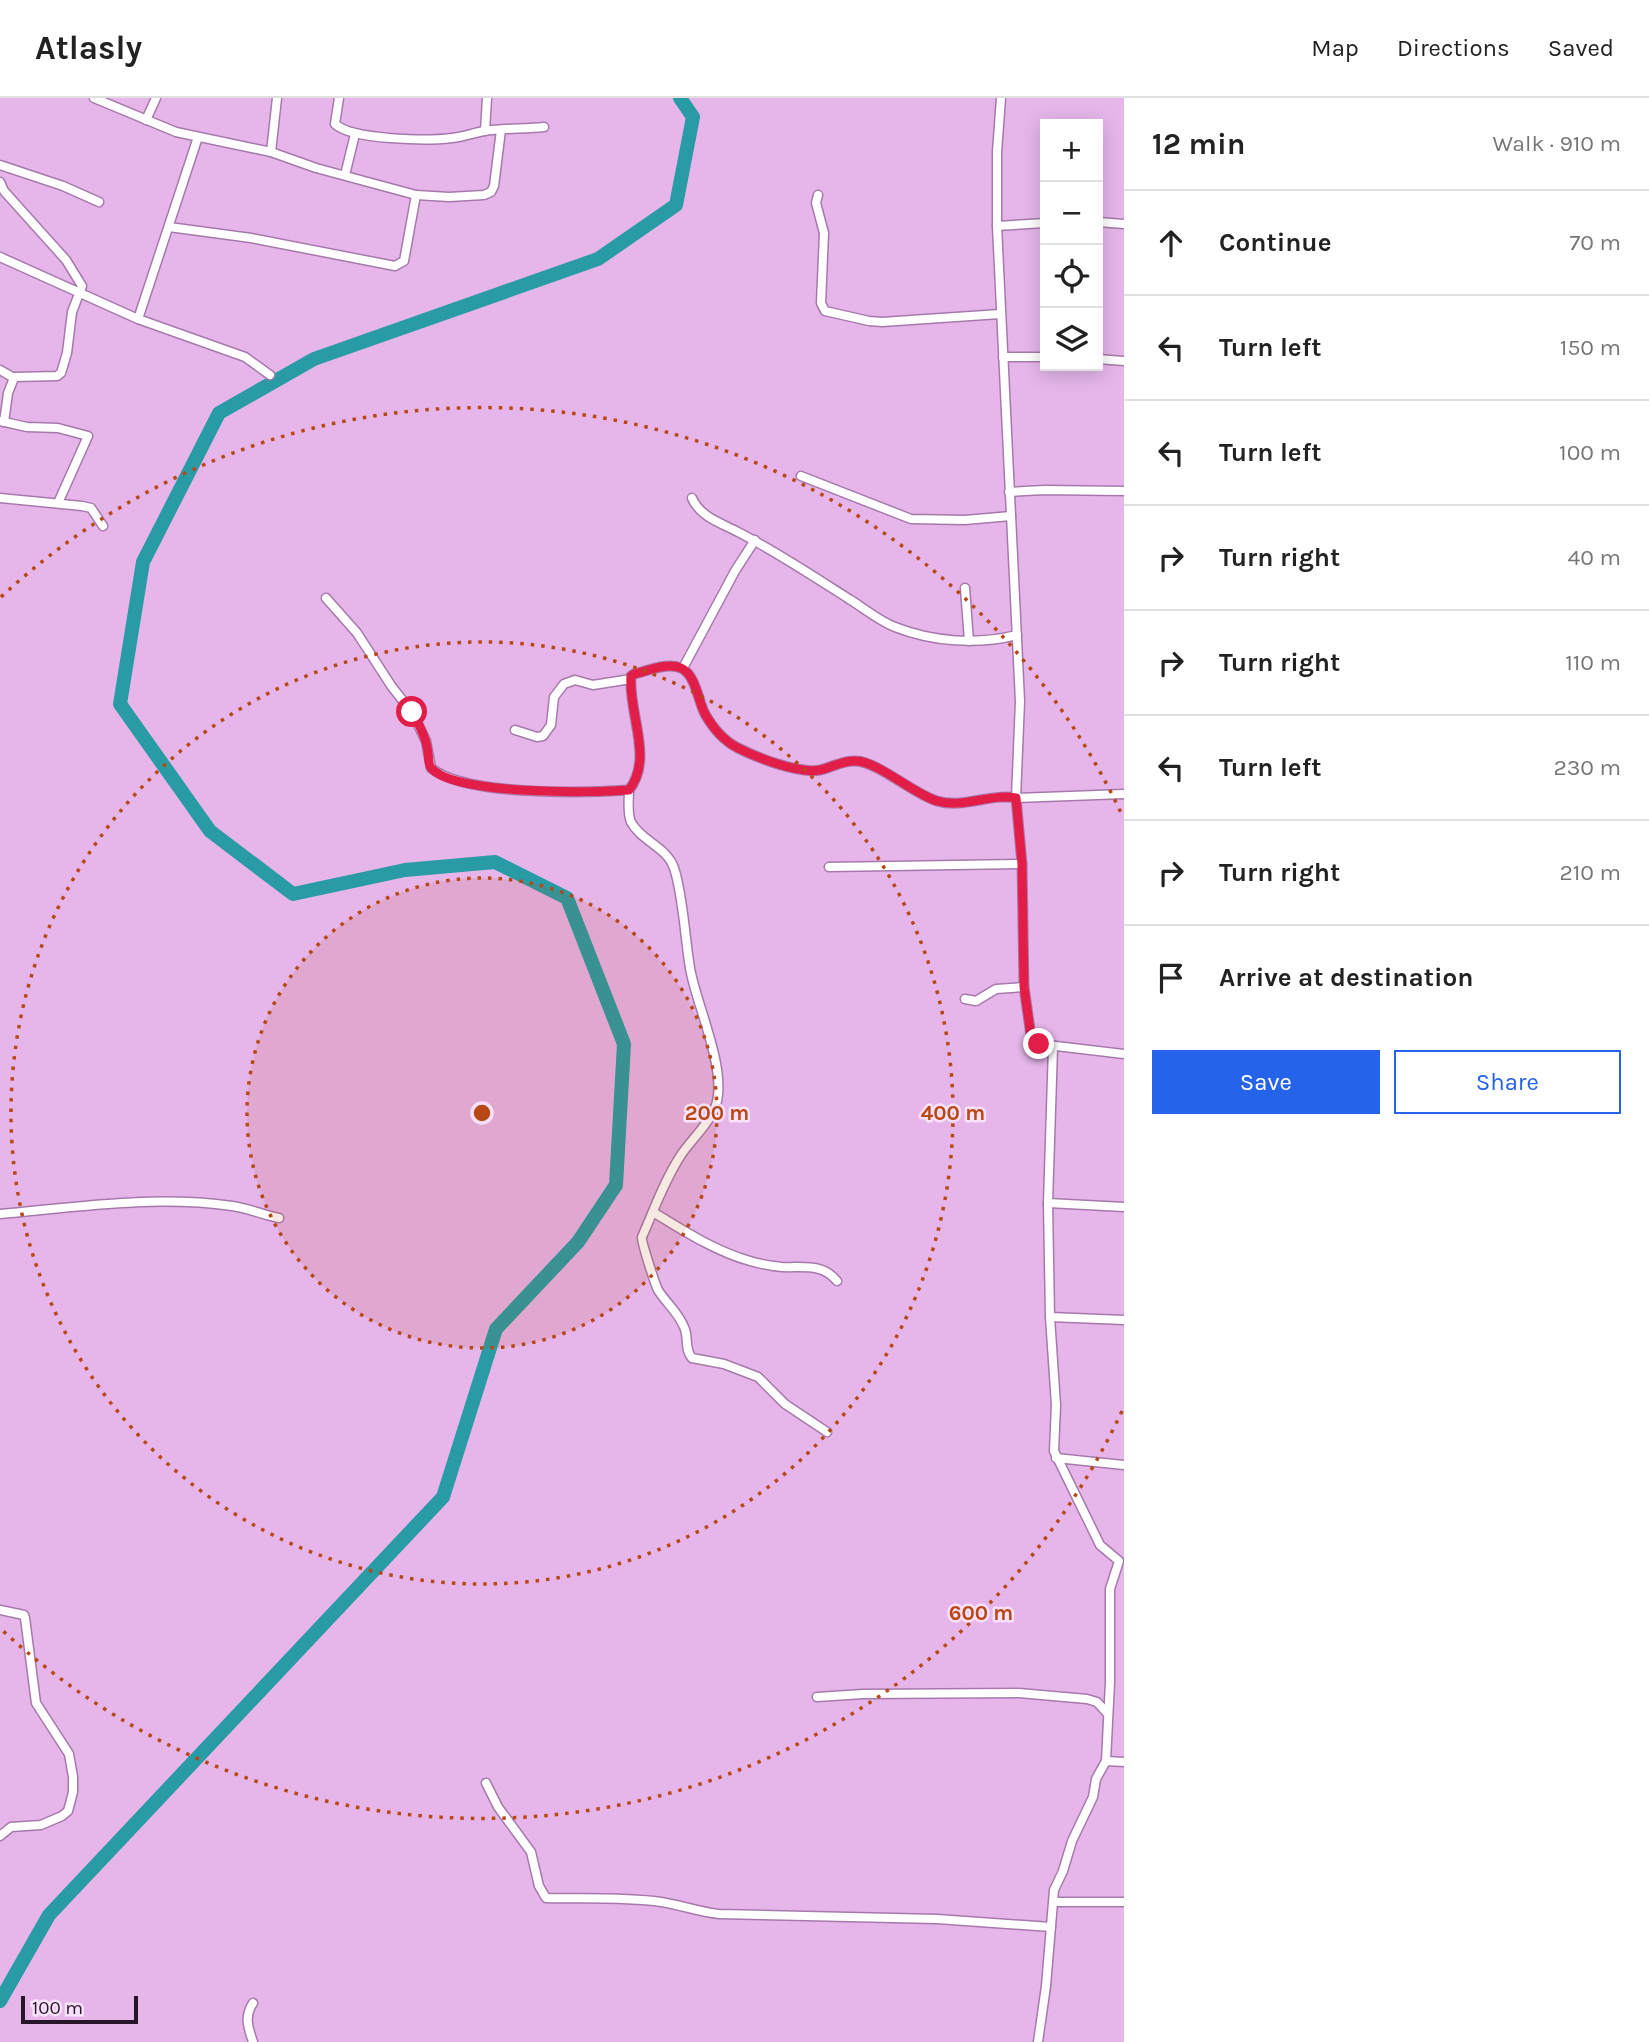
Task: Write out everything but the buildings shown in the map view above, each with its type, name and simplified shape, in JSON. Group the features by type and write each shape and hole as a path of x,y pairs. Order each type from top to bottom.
{"street":[{"path":"94,98 176,132 271,152 316,169 415,195 449,197 484,195 491,192 501,130"},
{"path":"146,120 156,98"},
{"path":"271,152 277,98"},
{"path":"339,98 335,124 355,134 414,140 544,127"},
{"path":"485,131 487,98"},
{"path":"1001,98 997,152 1000,314 1020,701 1016,798 1022,864 1024,987 1031,1036 1039,1044 1124,1054"},
{"path":"345,175 355,134"},
{"path":"138,318 198,137"},
{"path":"0,166 63,186 99,202"},
{"path":"0,182 4,191 66,260 81,281 80,295 72,312 67,353 61,374 14,377 0,370"},
{"path":"169,227 251,238 395,266 404,261 415,195"},
{"path":"818,195 816,203 824,233 821,303 825,311 882,322 1000,314"},
{"path":"1103,222 1124,224"},
{"path":"998,226 1040,223"},
{"path":"0,257 80,295 245,357 270,375"},
{"path":"1003,357 1040,357"},
{"path":"1103,359 1124,360"},
{"path":"14,377 2,421 26,427 58,428 88,436 58,503"},
{"path":"801,476 911,519 965,520 1011,516"},
{"path":"1009,492 1124,491"},
{"path":"0,498 91,508 103,526"},
{"path":"692,498 701,512 755,540 893,626 939,638 969,641 994,641 1017,635"},
{"path":"682,668 755,540"},
{"path":"965,588 969,641"},
{"path":"326,598 358,633 392,687 410,708 426,741 429,765 434,771 472,784 517,789 598,792 629,790"},
{"path":"682,668 665,667 634,674 631,679 640,769 629,790 632,822 642,836 664,853 674,868 690,972 710,1041 718,1089 715,1108 676,1163 641,1242 657,1289 677,1312 685,1328 688,1355 696,1361 724,1364 758,1377 791,1409 811,1419 827,1432"},
{"path":"682,668 693,683 705,714 720,736 734,747 759,758 801,769 818,770 842,762 870,764 913,792 949,804 1003,796 1016,798 1124,794"},
{"path":"515,730 537,737 543,736 551,725 554,697 559,688 569,681 593,685 631,679"},
{"path":"829,867 1022,864"},
{"path":"965,999 976,1001 996,989 1024,987"},
{"path":"1038,2042 1054,1890 1093,1797 1096,1779 1106,1761 1110,1589 1118,1560 1100,1545 1056,1458 1053,1439 1056,1405 1050,1317 1048,1203 1053,1047"},
{"path":"0,1214 50,1211 66,1206 179,1202 236,1206 279,1218"},
{"path":"1048,1203 1124,1207"},
{"path":"653,1212 687,1234 750,1261 819,1268 830,1273 837,1281"},
{"path":"1050,1317 1124,1320"},
{"path":"1056,1458 1124,1465"},
{"path":"0,1610 23,1615 25,1618 36,1703 69,1754 73,1777 71,1802 68,1811 62,1816 41,1825 11,1827 0,1836"},
{"path":"817,1698 863,1694 1018,1693 1092,1700 1101,1705 1108,1714"},
{"path":"1106,1761 1124,1762"},
{"path":"486,1783 498,1807 531,1852 539,1886 546,1898 634,1899 688,1906 719,1914 937,1919 1051,1927"},
{"path":"1054,1902 1124,1902"},
{"path":"253,2003 248,2010 247,2025 253,2042"}],"waterway":[{"path":"0,2001 49,1915 443,1497 496,1329 578,1242 616,1185 624,1044 567,898 495,862 405,870 293,894 210,831 120,704 143,562 219,413 314,359 598,259 676,205 693,117 680,98"}],"route":[{"path":"412,712 426,741 429,765 434,771 450,778 472,784 517,789 598,792 629,790 640,769 631,676 673,666 682,668 688,674 705,714 720,736 734,747 759,758 801,769 818,770 842,762 870,764 913,792 949,804 1003,796 1016,798 1022,864 1024,987 1031,1036 1039,1044"}]}
